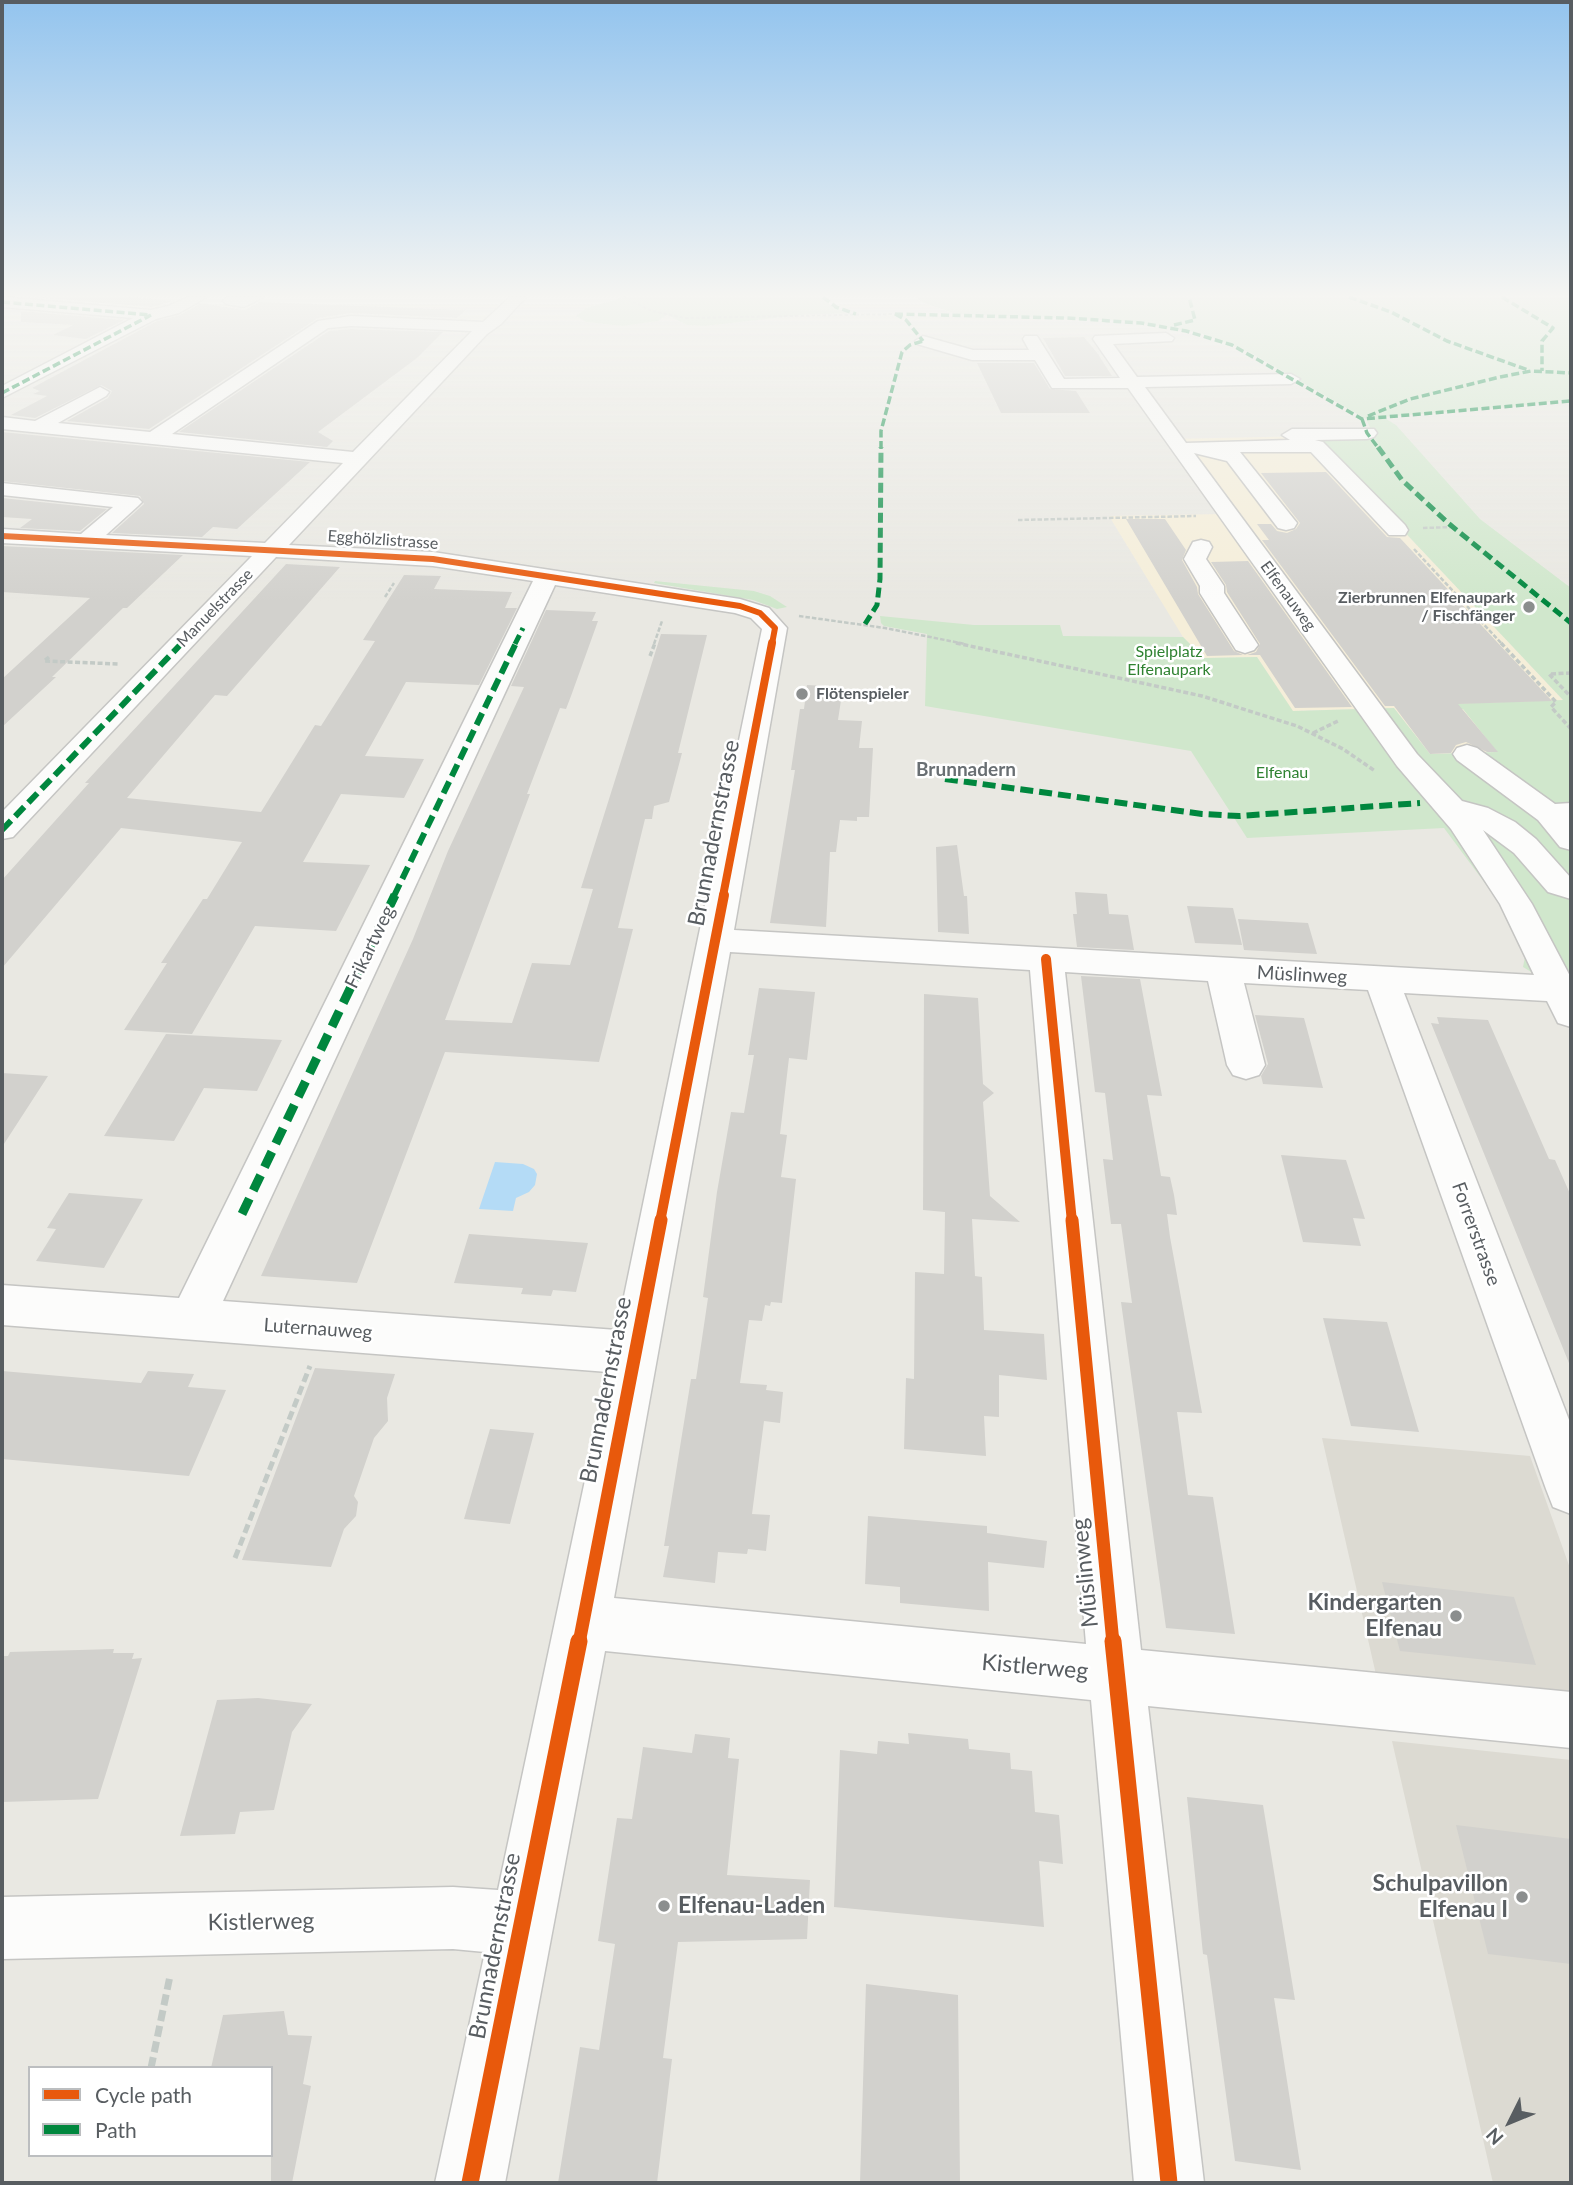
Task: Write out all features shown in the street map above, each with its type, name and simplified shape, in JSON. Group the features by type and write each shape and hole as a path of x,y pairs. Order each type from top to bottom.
{"street":[{"path":"37,427 87,399"},
{"path":"153,438 212,399"},
{"name":"Manuelstrasse","path":"2,830 417,399"},
{"name":"Elfenauweg","path":"1145,399 1181,444 1228,515 1407,760 1452,808 1516,904 1567,998"},
{"path":"2,423 359,459"},
{"path":"1181,444 1367,433"},
{"path":"1181,444 1214,449 1234,457 1286,523"},
{"path":"1181,444 1316,446 1407,529"},
{"path":"2,489 131,502 86,541"},
{"path":"1245,645 1212,593 1212,586 1195,559 1196,539 1251,545"},
{"name":"Egghölzlistrasse","path":"6,540 86,541 411,557 548,575 757,611"},
{"name":"Frikartweg","path":"192,1320 548,575"},
{"name":"Brunnadernstrasse","path":"470,2183 583,1622 775,634 771,621 757,611"},
{"path":"1467,754 1510,788 1560,813 1571,840"},
{"path":"1452,808 1477,814 1504,829 1521,841 1559,884 1571,889"},
{"name":"Müslinweg","path":"714,940 1381,979 1567,998"},
{"name":"Müslinweg","path":"1046,959 1169,2183"},
{"path":"1223,970 1246,1065"},
{"name":"Forrerstrasse","path":"1381,979 1571,1489"},
{"name":"Luternauweg","path":"2,1305 635,1353"},
{"name":"Kistlerweg","path":"583,1622 1571,1720"},
{"name":"Kistlerweg","path":"2,1928 453,1918 521,1923"}],"path":[{"path":"1018,520 1228,515"},
{"path":"1407,529 1454,527"},
{"path":"1407,529 1556,702 1551,707 1571,729"},
{"path":"798,616 885,628 1136,680 1256,712 1313,733 1380,774"},
{"path":"650,656 663,618"},
{"path":"49,657 44,661 158,667"},
{"path":"1571,673 1549,674 1571,697"},
{"path":"1313,733 1340,720"},
{"path":"235,1558 324,1329"},
{"path":"151,2066 181,1923"}],"shaded area":[{"path":"1314,436 1564,701 1449,709 1463,709 1498,752 1430,754 1394,708 1292,711 1257,657 1204,658 1183,637 1109,516 1223,514 1169,439"},
{"path":"1322,1438 1530,1456 1571,1571 1571,1699 1377,1679"},
{"path":"1392,1741 1571,1760 1571,2183 1493,2183"}],"green space":[{"name":"Elfenau","path":"1331,399 1571,399 1512,407 1383,417 1396,425 1480,519 1571,588 1571,985 1553,985 1523,967 1525,957 1513,921 1444,828 1247,838 1191,751 925,706 927,634 884,626 881,623 880,616 974,625 1060,625 1063,636 1183,637 1204,658 1257,657 1293,711 1394,708 1430,754 1497,752 1463,709 1448,710 1444,704 1563,700 1314,436 1373,434 1366,419"},
{"path":"654,583 754,591 770,596 787,607 777,609 753,600"}],"water":[{"path":"495,1162 523,1164 534,1169 537,1174 535,1185 529,1192 516,1198 513,1211 479,1209"}],"building":[{"path":"41,399 73,399 35,418 11,415"},
{"path":"106,399 195,399 149,429 67,421"},
{"path":"228,399 362,399 318,432 333,441 327,447 179,432"},
{"path":"994,399 1081,399 1090,413 1001,413"},
{"path":"2,432 310,462 237,529 213,527 202,537 112,533 144,504 140,496 2,481"},
{"path":"1326,472 1387,537 1400,538 1552,701 1458,704 1498,752 1487,752 1466,742 1456,745 1451,753 1430,754 1394,706 1385,706 1262,540 1269,540 1257,524 1271,524 1277,531 1287,533 1296,529 1300,523 1261,473"},
{"path":"2,498 107,509 80,531 20,528 32,519 2,517"},
{"path":"1126,519 1165,519 1186,550 1182,560 1198,594 1234,651 1243,655 1207,656"},
{"path":"2,546 183,555 127,608 123,608 52,677 56,677 2,727 2,679 90,598 2,592"},
{"path":"1248,561 1352,707 1295,708 1260,655 1247,655 1256,652 1260,644 1211,562"},
{"path":"286,564 340,567 227,696 215,695 127,798 261,812 315,725 321,726 375,641 363,640 404,575 441,576 434,589 512,592 505,608 517,608 479,685 406,682 365,756 424,759 404,798 341,794 303,862 370,865 336,931 255,926 192,1034 124,1030 167,963 161,963 203,899 207,899 242,842 121,828 2,968 2,880 89,783 85,783"},
{"path":"546,610 596,612 592,621 598,621 566,709 560,708 527,794 530,794 445,1020 512,1023 532,963 570,965 593,889 581,888 661,634 707,635 669,802 654,806 652,819 645,819 618,928 633,929 599,1062 445,1052 357,1283 261,1276 413,939 448,851 524,687 511,686"},
{"path":"807,685 843,687 838,720 862,721 859,748 873,748 869,817 857,817 857,821 840,820 836,852 830,852 826,927 770,923 795,770 791,770 800,709 804,709"},
{"path":"957,845 964,896 967,896 969,934 938,932 936,847"},
{"path":"1075,892 1107,894 1109,914 1128,915 1134,950 1077,947 1073,914 1077,914"},
{"path":"1187,906 1233,908 1242,945 1195,943"},
{"path":"1238,919 1308,923 1317,954 1244,950"},
{"path":"1081,976 1140,979 1162,1096 1147,1095 1161,1176 1170,1177 1174,1195 1177,1215 1167,1214 1202,1413 1177,1412 1188,1495 1213,1497 1235,1634 1166,1628 1121,1302 1132,1303 1121,1224 1111,1224 1103,1159 1113,1160 1105,1093 1095,1092"},
{"path":"759,988 815,992 807,1060 789,1058 780,1134 787,1135 781,1177 796,1179 782,1303 771,1302 770,1306 765,1305 762,1321 749,1320 740,1383 767,1385 766,1390 783,1392 780,1423 764,1421 752,1514 770,1515 766,1551 748,1549 747,1554 718,1552 715,1583 663,1577 669,1546 664,1546 691,1379 696,1379 708,1298 703,1297 717,1192 731,1112 744,1113 754,1055 748,1055"},
{"path":"924,994 978,998 983,1084 994,1093 983,1102 990,1196 1020,1222 972,1219 975,1276 982,1277 984,1330 1044,1334 1047,1380 999,1375 999,1417 984,1416 986,1456 904,1449 906,1378 914,1379 915,1272 944,1274 945,1212 923,1210"},
{"path":"1255,1015 1304,1018 1323,1088 1263,1084 1261,1076 1268,1064"},
{"path":"1437,1017 1488,1020 1549,1159 1555,1160 1571,1196 1571,1368 1431,1023 1439,1024"},
{"path":"166,1034 282,1040 257,1091 204,1088 174,1141 104,1136"},
{"path":"2,1073 48,1076 2,1147"},
{"path":"1281,1155 1346,1160 1365,1219 1353,1218 1361,1246 1303,1242"},
{"path":"69,1193 143,1199 104,1268 36,1261 56,1229 47,1228"},
{"path":"469,1234 588,1243 576,1292 553,1290 551,1296 521,1294 523,1288 454,1283"},
{"path":"1323,1318 1387,1322 1419,1432 1351,1426"},
{"path":"315,1368 395,1374 387,1398 388,1421 374,1438 354,1496 358,1502 356,1516 344,1529 331,1567 242,1560"},
{"path":"2,1371 141,1383 148,1371 194,1374 188,1387 226,1390 189,1476 2,1459"},
{"path":"490,1429 534,1433 510,1524 464,1519"},
{"path":"868,1516 987,1526 987,1533 1047,1541 1044,1568 988,1562 989,1611 900,1603 900,1587 865,1584"},
{"name":"Kindergarten Elfenau","path":"1382,1582 1514,1597 1536,1665 1400,1651"},
{"path":"114,1649 113,1653 134,1653 132,1659 142,1658 98,1799 2,1802 2,1656 8,1656 10,1652"},
{"path":"258,1698 312,1704 292,1732 274,1810 240,1812 235,1834 180,1836 217,1700"},
{"path":"908,1733 968,1739 969,1749 1010,1753 1011,1769 1032,1771 1035,1812 1059,1815 1063,1864 1039,1861 1044,1927 834,1907 840,1750 877,1754 878,1741 909,1744"},
{"path":"695,1734 730,1738 728,1758 739,1759 727,1875 810,1880 807,1939 678,1942 663,2058 672,2059 657,2183 558,2183 580,2047 599,2050 615,1944 598,1941 617,1818 632,1819 643,1747 692,1753"},
{"path":"1187,1797 1263,1805 1295,2000 1274,1998 1301,2170 1235,2161 1207,1955 1203,1954"},
{"name":"Schulpavillon Elfenau I","path":"1456,1825 1571,1839 1571,1964 1488,1954"},
{"path":"866,1984 958,1995 960,2183 860,2183"},
{"path":"284,2011 288,2035 312,2036 303,2084 311,2086 292,2183 271,2183 273,2066 211,2066 223,2015"}],"marked path":[{"path":"865,624 877,605 880,579 881,431 890,399"},
{"path":"1327,399 1362,419 1571,401"},
{"path":"1368,416 1410,399"},
{"path":"1362,419 1367,433 1402,480 1448,523 1571,623"},
{"path":"371,541 374,538"},
{"path":"2,830 220,603"},
{"path":"242,1214 523,628"},
{"path":"945,779 1202,814 1239,816 1420,803"}],"cycle path":[{"path":"2,536 433,559 740,606 760,613 775,628 583,1622 470,2183"},
{"path":"1046,959 1169,2183"}],"place":[{"name":"Zierbrunnen Elfenaupark / Fischfänger","path":"1529,607"},
{"name":"Flötenspieler","path":"802,694"},
{"name":"Kindergarten Elfenau","path":"1456,1616"},
{"name":"Schulpavillon Elfenau I","path":"1522,1897"},
{"name":"Elfenau-Laden","path":"664,1906"}],"district":[{"name":"Brunnadern","path":"966,770"}],"park label":[{"name":"Spielplatz Elfenaupark","path":"1169,661"}]}
